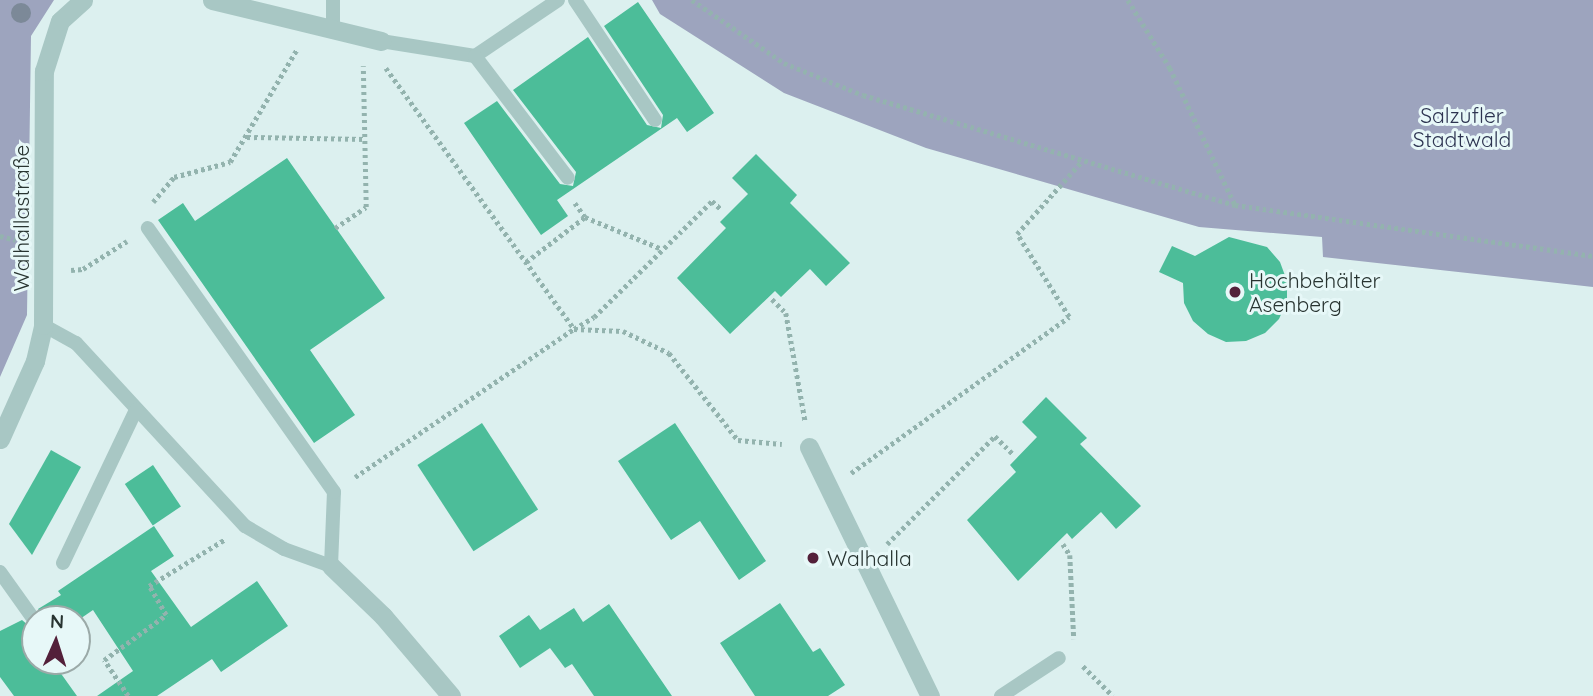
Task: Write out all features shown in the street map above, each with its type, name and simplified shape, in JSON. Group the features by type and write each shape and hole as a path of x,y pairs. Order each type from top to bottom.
{"street":[{"name":"Walhallastraße","path":"0,439 30,372 43,325 46,274 44,71 60,21 83,0"},
{"path":"212,0 372,39"},
{"path":"809,447 930,696"},
{"path":"331,566 383,616 451,696"}],"lane":[{"path":"333,0 337,6 333,30"},
{"path":"475,56 558,0"},
{"path":"575,0 655,120"},
{"path":"372,39 475,56 568,178"},
{"path":"43,325 76,343 245,526 284,549 331,566 334,492 148,228"},
{"path":"63,563 136,410"},
{"path":"0,572 24,605"},
{"path":"1001,696 1059,658"}],"path":[{"path":"692,0 784,63 863,94 1235,205 1593,256"},
{"path":"1128,0 1170,68 1235,205"},
{"path":"46,274 83,269 148,228 152,203 174,177 230,162 296,56 302,21"},
{"path":"335,228 366,207 365,139 372,39"},
{"path":"372,39 379,57 574,329"},
{"path":"246,137 365,139"},
{"path":"830,487 1069,317 1017,234 1082,161"},
{"path":"334,492 594,317 712,201 722,210"},
{"path":"526,262 585,217 662,249"},
{"path":"574,329 623,331 669,353 738,440 809,447 786,313 772,299"},
{"path":"901,531 995,436 1014,455"},
{"path":"128,696 104,660 166,615 149,586 245,526"},
{"path":"1063,544 1070,555 1075,649 1084,667 1112,696"},
{"path":"1059,658 1075,649"}],"green space":[{"path":"0,0 54,0 31,36 27,315 0,377"},
{"name":"Salzufler Stadtwald","path":"652,0 1593,0 1593,287 1323,257 1322,237 1199,227 926,148 784,93 660,14"}],"building":[{"path":"638,2 714,113 687,132 677,118 557,200 568,216 541,235 464,123 497,101 560,184 573,186 576,172 513,90 588,37 647,125 661,128 663,115 604,26"},
{"path":"756,154 797,195 790,203 850,263 826,286 810,269 781,297 775,291 730,334 677,278 726,228 720,222 748,194 732,178"},
{"path":"287,158 385,298 310,350 355,415 314,443 158,220 183,203 195,221"},
{"name":"Hochbehälter Asenberg","path":"1229,237 1267,247 1280,262 1287,281 1287,301 1279,319 1265,333 1246,341 1226,342 1208,334 1193,321 1184,303 1183,283 1159,272 1172,246 1195,256"},
{"path":"1046,397 1087,438 1080,444 1141,506 1116,529 1101,512 1072,539 1067,533 1018,581 967,520 1016,472 1010,465 1037,437 1022,422"},
{"path":"482,423 538,509 474,551 417,465"},
{"path":"675,423 766,561 739,580 700,521 671,540 618,461"},
{"path":"51,450 81,467 32,555 9,524"},
{"path":"153,465 181,506 153,525 125,484"},
{"path":"154,526 174,556 151,571 191,627 257,581 288,626 221,672 212,659 157,696 97,696 133,671 93,610 91,611 91,605 45,605 61,595 58,591"},
{"path":"780,603 813,652 820,648 845,685 828,696 755,696 720,643"},
{"path":"609,604 672,696 594,696 572,664 565,668 550,648 520,668 499,636 529,615 540,630 574,608 583,622"},
{"path":"21,620 21,675 62,675 77,696 14,696 0,677 0,631"}],"place":[{"name":"Hochbehälter Asenberg","path":"1235,292"},
{"name":"Walhalla","path":"813,558"}]}
